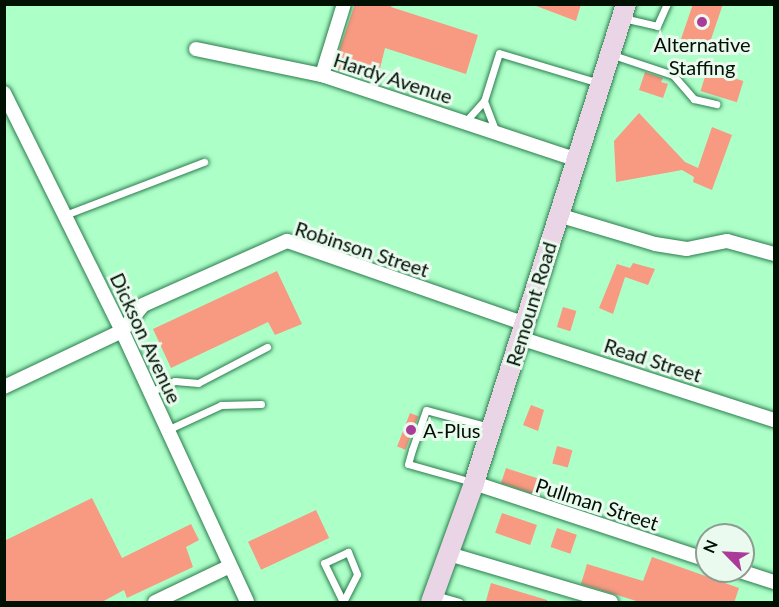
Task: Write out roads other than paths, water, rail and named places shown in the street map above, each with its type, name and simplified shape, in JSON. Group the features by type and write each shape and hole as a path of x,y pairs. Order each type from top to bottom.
{"main road":[{"name":"Remount Road","path":"433,598 492,428 574,159 623,11"}],"street":[{"path":"322,75 344,4"},
{"name":"Hardy Avenue","path":"196,50 322,75 574,159"},
{"name":"Dickson Avenue","path":"5,94 122,331 228,567 247,603"},
{"path":"558,215 655,244 687,249 727,241 774,254"},
{"name":"Robinson Street","path":"4,387 122,331 143,305 287,241 523,331"},
{"name":"Read Street","path":"523,331 774,420"},
{"name":"Pullman Street","path":"474,483 695,556"},
{"path":"449,554 610,603"},
{"path":"154,603 228,567"},
{"path":"755,576 774,582"}],"lane":[{"path":"623,11 657,26 667,4"},
{"path":"465,122 484,101 499,53 599,83"},
{"path":"609,54 673,75 694,99 716,104"},
{"path":"484,101 496,133"},
{"path":"65,214 204,162"},
{"path":"150,392 175,381 198,383 267,347"},
{"path":"167,430 221,405 261,404"},
{"path":"474,483 408,464 412,450 426,410 492,428"},
{"path":"348,552 357,574 342,602 324,563 348,552"},
{"path":"433,598 459,603"}],"place":[{"name":"Alternative Staffing","path":"702,22"},
{"name":"A-Plus","path":"411,430"}]}
